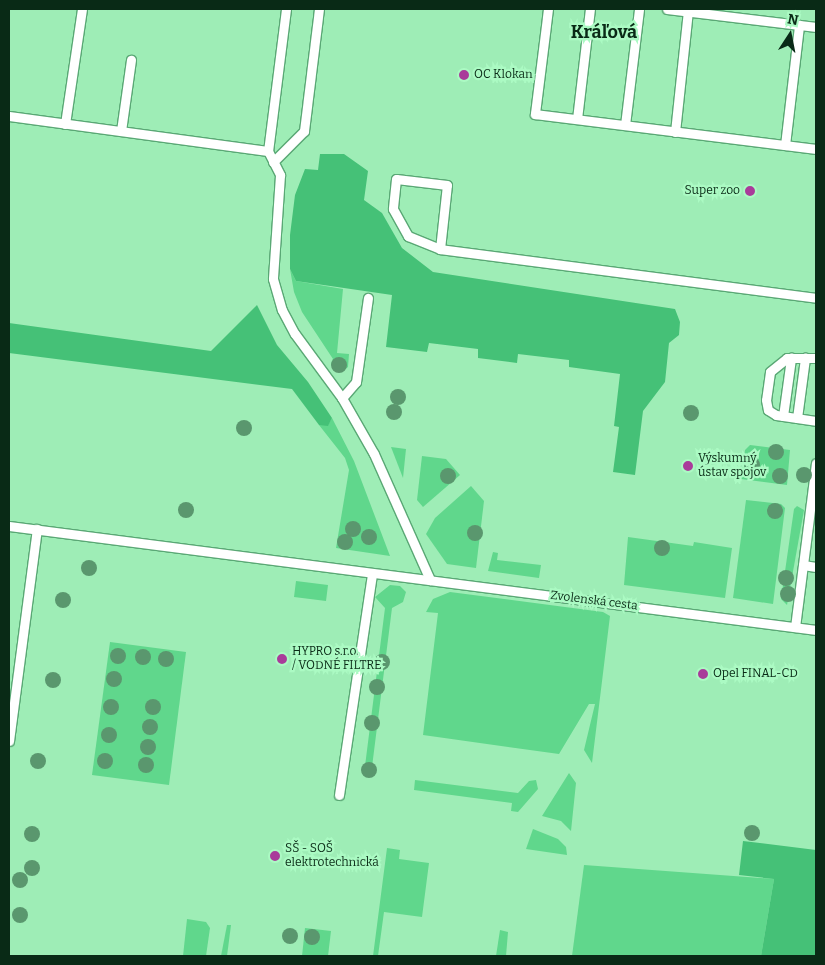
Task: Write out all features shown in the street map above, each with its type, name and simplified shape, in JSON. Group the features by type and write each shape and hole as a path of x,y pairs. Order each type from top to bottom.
{"lane":[{"path":"65,124 82,9"},
{"path":"286,9 268,151 280,176 273,279 282,310 295,334 342,398 374,454 430,580"},
{"path":"273,162 304,131 319,9"},
{"path":"548,9 535,114 816,149"},
{"path":"577,119 590,9"},
{"path":"624,125 638,9"},
{"path":"667,9 816,27"},
{"path":"675,132 688,12"},
{"path":"785,145 799,25"},
{"path":"121,131 131,60"},
{"path":"9,116 268,151"},
{"path":"440,249 447,186 396,179 393,209 408,236 440,249 816,298"},
{"path":"342,398 356,382 368,298"},
{"path":"782,416 791,358"},
{"path":"816,358 791,358 770,372 767,391 768,410 782,416 816,421"},
{"path":"797,418 805,358"},
{"path":"795,627 816,463"},
{"name":"Zvolenská cesta","path":"9,526 816,630"},
{"path":"9,741 37,530"},
{"path":"803,566 816,567"},
{"path":"339,795 372,573"}],"green space":[{"path":"320,154 344,154 368,171 364,200 382,213 402,248 433,272 675,309 680,322 679,335 669,343 665,382 643,411 635,475 613,472 619,427 614,426 620,374 569,367 569,360 518,354 517,363 478,358 478,349 429,343 427,352 386,347 392,295 296,281 290,269 290,235 295,195 305,169 318,170"},
{"path":"290,269 296,281 343,289 337,353 349,354 348,367 344,370 335,369 331,364 333,359 302,312 294,292"},
{"path":"257,305 277,345 308,382 332,418 328,426 319,425 292,389 9,353 9,323 211,351"},
{"path":"332,418 354,461 390,556 336,548 349,470 345,458 319,425 328,425"},
{"path":"750,445 790,450 787,485 741,479 745,450"},
{"path":"391,447 406,449 403,478"},
{"path":"422,456 446,459 460,475 423,507 417,500"},
{"path":"471,486 484,501 476,568 447,564 426,534 435,518"},
{"path":"746,500 781,504 785,508 773,604 733,598"},
{"path":"797,506 804,510 787,605 781,599 794,509"},
{"path":"628,537 693,546 694,542 732,548 725,598 624,585"},
{"path":"493,552 498,553 497,560 541,565 539,578 488,571"},
{"path":"296,581 328,585 326,601 294,597"},
{"path":"390,585 400,586 406,592 403,602 392,608 371,775 364,774 385,608 375,597"},
{"path":"450,592 603,612 610,616 592,763 584,750 595,704 589,704 559,754 423,735 438,613 426,612 433,599"},
{"path":"110,642 186,652 169,785 92,775"},
{"path":"569,773 576,783 571,831 561,821 542,816"},
{"path":"415,780 518,793 529,781 536,780 538,789 518,812 511,811 512,803 414,790"},
{"path":"533,829 558,839 566,847 567,855 526,849"},
{"path":"743,841 816,850 816,956 761,956 774,879 739,875"},
{"path":"387,848 400,850 399,859 429,863 422,917 384,912 378,956 373,956"},
{"path":"584,865 774,879 761,956 572,956"},
{"path":"187,919 206,922 210,928 206,956 183,956"},
{"path":"227,925 231,925 227,956 221,956"},
{"path":"305,928 331,931 328,956 302,956"},
{"path":"500,930 508,932 506,956 496,956"}],"place":[{"name":"OC Klokan","path":"464,75"},
{"name":"Super zoo","path":"750,191"},
{"name":"Výskumný ústav spojov","path":"688,466"},
{"name":"HYPRO s.r.o. / VODNÉ FILTRE","path":"282,659"},
{"name":"Opel FINAL-CD","path":"703,674"},
{"name":"SŠ - SOŠ elektrotechnická","path":"275,856"}],"district":[{"name":"Kráľová","path":"604,32"}]}
